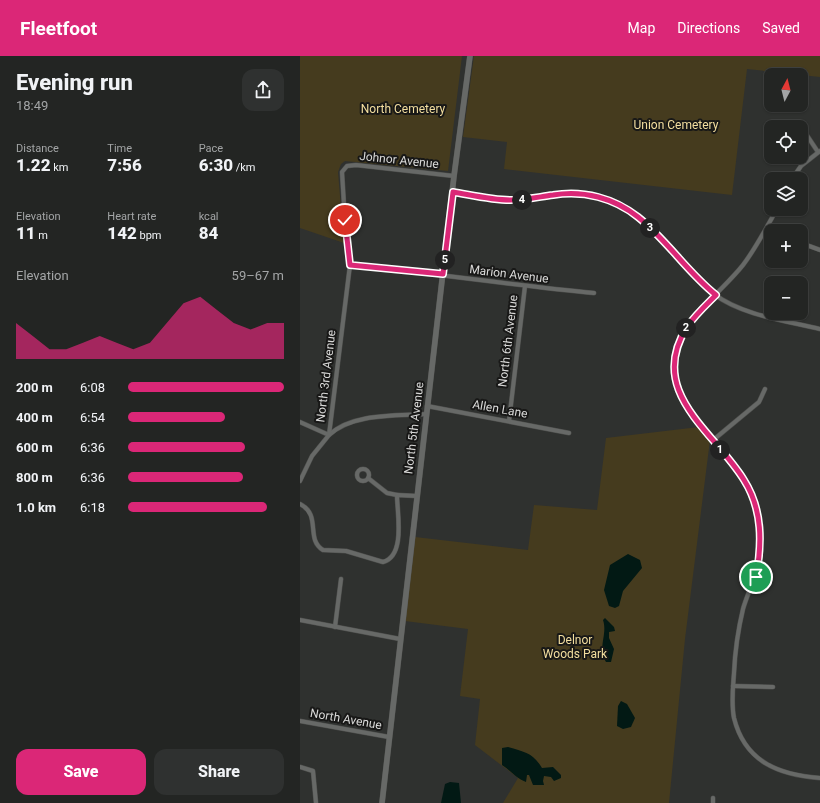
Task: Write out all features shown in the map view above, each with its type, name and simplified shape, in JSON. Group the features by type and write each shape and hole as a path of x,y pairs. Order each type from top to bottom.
{"main road":[{"name":"North 5th Avenue","path":"382,803 454,176 470,56"}],"street":[{"path":"797,172 801,166 819,152 808,136"},
{"name":"Johnor Avenue","path":"350,265 342,179 344,168 351,165 356,165 454,176"},
{"path":"453,192 509,200 528,200 569,193 584,193 614,202 632,213 650,227 687,269 716,295 750,312 820,329"},
{"path":"764,231 743,264 688,325 683,333 676,356 674,369 675,381 684,405 744,481 758,516 761,535 756,577 744,607 738,631 733,686 732,702 739,731 756,756 767,765 781,772 798,776 820,778"},
{"path":"808,246 820,250"},
{"name":"Marion Avenue","path":"350,265 443,274 482,282 594,293"},
{"name":"North 3rd Avenue","path":"300,481 312,456 329,435 350,265"},
{"name":"North 6th Avenue","path":"509,421 525,286"},
{"path":"712,441 759,402 765,389"},
{"name":"Allen Lane","path":"427,406 569,432"},
{"path":"300,422 329,435 336,428 370,417 426,414"},
{"path":"368,478 388,493 417,496"},
{"path":"300,504 308,508 313,517 315,541 323,550 356,554 383,562 393,555 398,542 397,495"},
{"path":"335,627 341,579"},
{"path":"300,620 400,639"},
{"path":"733,686 773,687"},
{"name":"North Avenue","path":"300,721 389,737"},
{"path":"300,767 313,771 316,803"},
{"path":"713,798 713,803"}],"green space":[{"name":"North Cemetery","path":"300,56 462,56 448,171 345,161 341,164 338,172 344,243 300,228"},
{"name":"Union Cemetery","path":"474,56 820,56 820,77 808,76 808,68 764,68 764,71 747,69 732,195 504,169 507,142 463,137"},
{"name":"Delnor Woods Park","path":"699,427 710,440 685,639 669,803 503,803 518,778 475,745 480,699 460,696 468,629 405,621 415,537 528,550 534,505 597,510 606,438"}],"shaded area":[{"path":"628,554 640,560 642,568 623,591 619,606 615,608 609,606 604,590 610,565"},
{"path":"605,618 614,627 615,631 609,632 609,638 614,649 611,662 606,662 602,651 604,631 603,620"},
{"path":"621,701 627,704 635,718 631,727 623,729 617,726 618,706"},
{"path":"508,747 532,756 542,768 553,767 561,775 561,778 554,781 551,777 544,776 544,785 533,785 529,775 527,775 526,782 522,780 502,765 502,748"},
{"path":"450,782 459,783 461,803 441,803 445,784"}],"route":[{"path":"345,220 350,265 443,274 453,192 509,200 528,200 553,194 584,193 602,197 626,208 650,227 699,282 716,295 688,325 683,333 676,356 674,369 675,381 684,405 733,465 748,488 758,516 761,535 756,577"}]}
